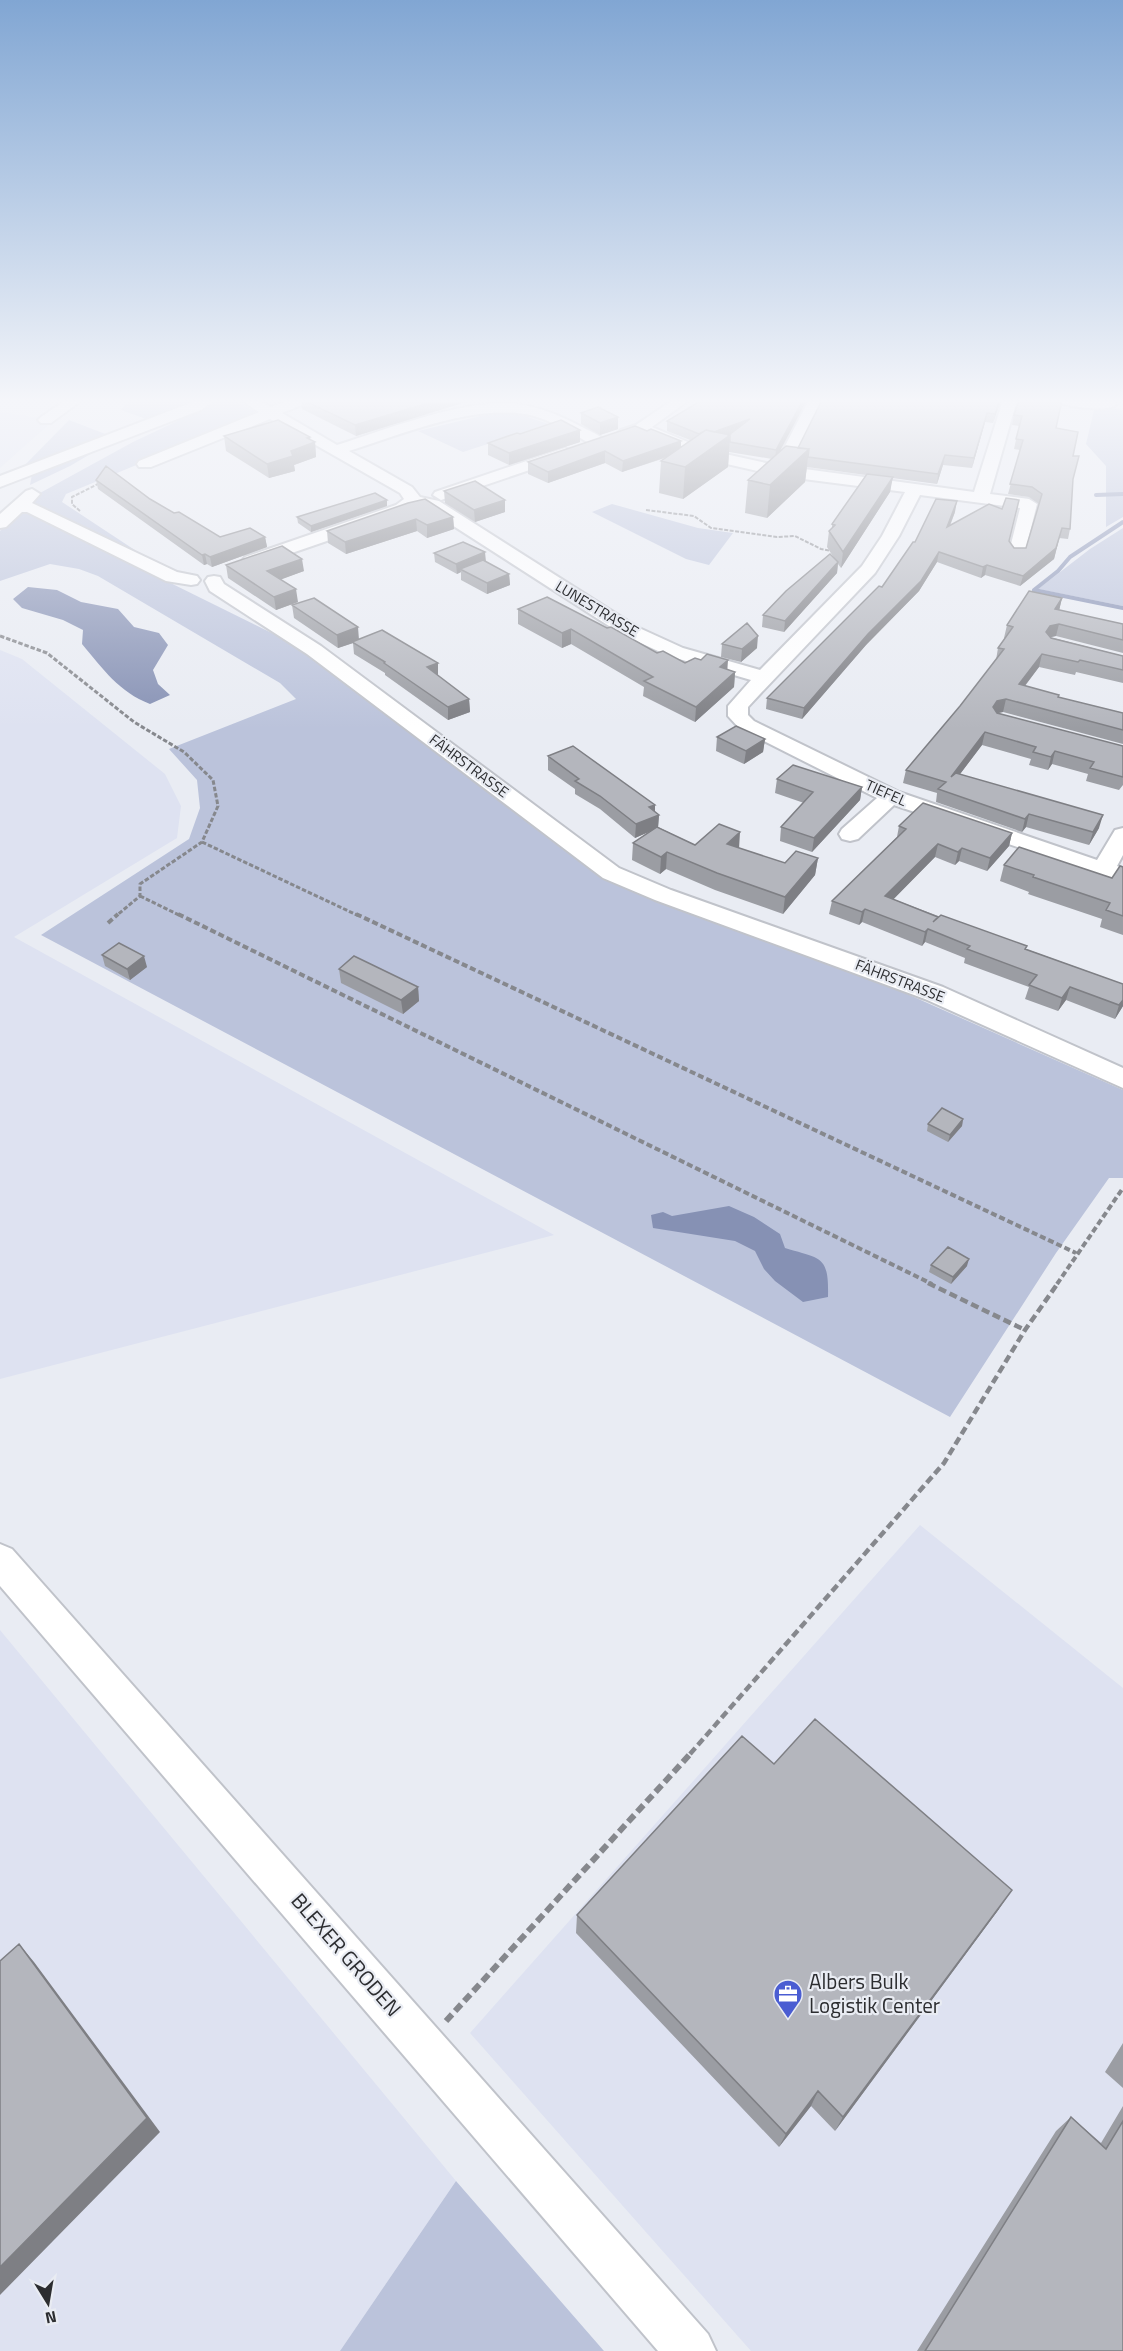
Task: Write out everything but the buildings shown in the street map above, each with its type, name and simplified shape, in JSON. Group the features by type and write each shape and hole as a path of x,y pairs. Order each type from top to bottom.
{"street":[{"path":"0,523 14,510"},
{"path":"35,510 172,577 214,581 220,572 400,510"},
{"name":"LUNESTRASSE","path":"440,510 630,631 676,652 763,677"},
{"path":"763,677 861,578 893,533 905,510"},
{"path":"1018,552 1028,510"},
{"path":"80,511 191,580"},
{"name":"FÄHRSTRASSE","path":"214,581 216,587 314,651 611,873 663,895 934,993 1123,1079"},
{"name":"TIEFEL","path":"763,677 738,706 738,716 747,725 891,796 1113,873"},
{"path":"850,834 891,796"},
{"path":"1113,873 1123,835"},
{"name":"BLEXER GRODEN","path":"0,1560 691,2351"}],"path":[{"path":"646,510 694,516 711,528 777,537 795,536 821,549 875,558"},
{"path":"0,636 47,653 134,722 184,752 213,780 218,807 202,842 140,884 140,896 108,923"},
{"path":"202,842 1076,1253"},
{"path":"140,896 1025,1330"},
{"path":"424,2045 708,1734 944,1463 1025,1330 1123,1188"}],"shaded area":[{"path":"42,510 74,510 159,566"},
{"path":"598,510 632,510 698,528 733,533 709,565 686,559 592,512"},
{"path":"1106,510 1123,510 1123,517 1106,527"},
{"path":"27,512 290,642 565,851 624,886 869,977 1123,1090 1123,1178 1109,1178 1056,1253 950,1417 41,935 189,839 200,808 197,780 169,749 296,699 280,683 98,576 79,569 50,564 0,581 0,531 17,513"},
{"path":"1123,528 1123,606 1038,589 1090,549"},
{"path":"28,587 57,590 81,602 118,609 134,627 159,633 168,645 153,670 158,684 170,695 150,704 129,693 112,679 82,644 83,630 63,620 22,608 13,599"},
{"path":"0,650 22,659 165,774 181,806 177,838 14,937 554,1235 0,1379"},
{"path":"729,1206 754,1217 780,1234 785,1248 807,1254 820,1261 827,1273 828,1297 803,1302 775,1281 764,1269 755,1251 735,1241 653,1228 651,1215 663,1212 672,1216"},
{"path":"920,1525 1123,1688 1123,2351 751,2351 470,2033"},
{"path":"0,1630 456,2181 340,2351 0,2351"},
{"path":"456,2181 604,2351 340,2351"}],"waterway":[{"path":"1123,522 1070,557 1058,571 1034,590 1123,608"}],"place":[{"name":"Albers Bulk Logistik Center","path":"788,2020"}]}
